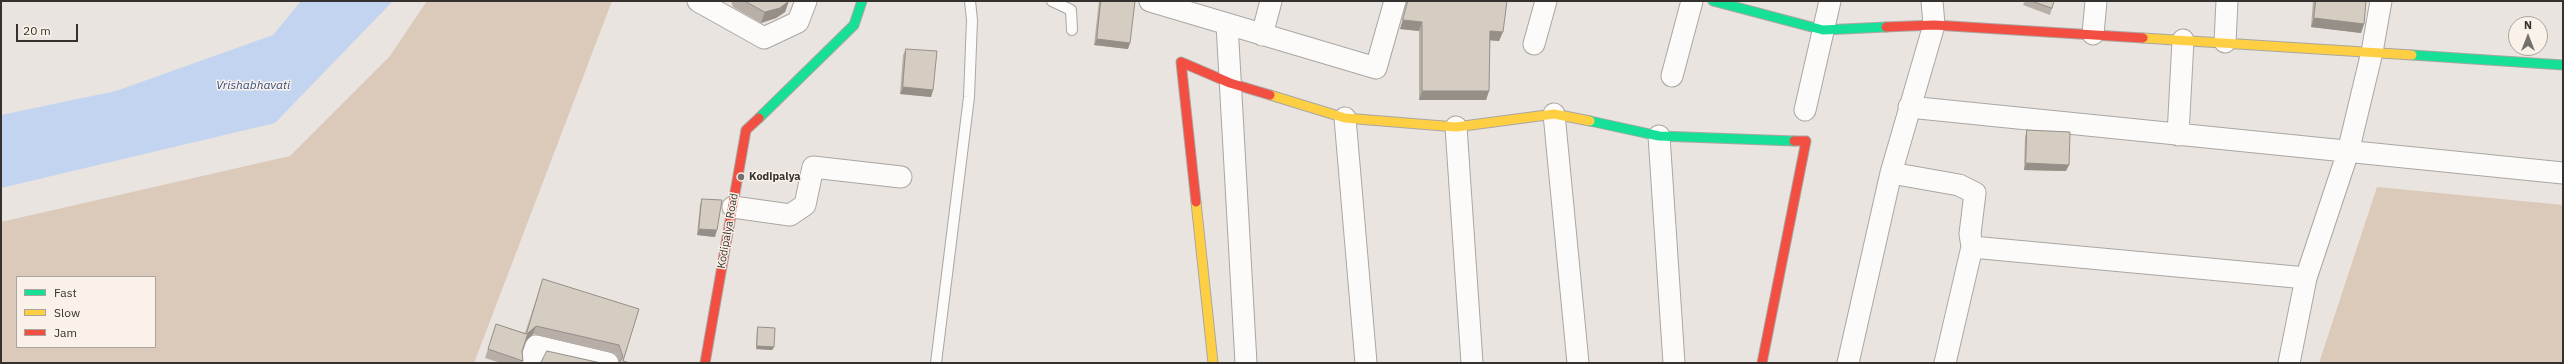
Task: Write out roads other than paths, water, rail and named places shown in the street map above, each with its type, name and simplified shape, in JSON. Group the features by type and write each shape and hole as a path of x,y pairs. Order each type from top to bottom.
{"street":[{"path":"698,1 764,38 798,22 806,1"},
{"name":"Kodipalya Road","path":"705,363 746,130 854,25 862,1"},
{"path":"1150,1 1376,68 1395,1"},
{"path":"1262,35 1270,1"},
{"path":"1534,44 1546,1"},
{"path":"1672,76 1692,1"},
{"path":"1713,1 1823,30 1934,25 2225,42 2563,65"},
{"path":"1805,110 1830,1"},
{"path":"1848,363 1891,173 1934,25 1932,1"},
{"path":"2093,34 2096,1"},
{"path":"2225,42 2227,1"},
{"path":"2289,363 2306,278 2348,152 2372,52 2381,1"},
{"path":"1227,24 1246,363"},
{"path":"2178,135 2183,40"},
{"path":"1212,363 1181,62 1230,83 1345,118 1456,127 1554,114 1659,136 1806,141 1762,363"},
{"path":"1909,107 2563,173"},
{"path":"1554,114 1578,363"},
{"path":"1345,118 1366,363"},
{"path":"1456,127 1472,363"},
{"path":"1659,136 1674,363"},
{"path":"733,207 790,215 805,205 813,167 901,177"},
{"path":"1891,173 1959,185 1975,193 1970,234 1972,247 1944,363"},
{"path":"1972,247 2306,278"},
{"path":"530,363 536,346 608,363"}],"lane":[{"path":"936,363 969,97 972,20 970,1"},
{"path":"1052,1 1071,10 1072,30"}],"water":[{"name":"Vrishabhavati","path":"301,1 393,1 275,123 1,188 1,115 116,91 273,35"}],"place":[{"name":"Kodipalya","path":"741,177"}]}
